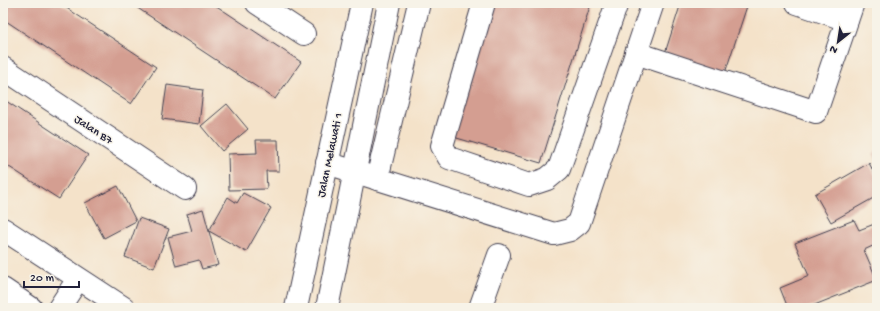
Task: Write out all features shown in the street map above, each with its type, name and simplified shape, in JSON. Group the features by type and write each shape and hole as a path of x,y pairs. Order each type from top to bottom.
{"street":[{"path":"257,3 304,34"},
{"name":"Jalan Melawati 1","path":"296,308 362,3"},
{"path":"326,308 389,3"},
{"path":"377,179 419,3"},
{"path":"484,3 442,146 449,158 529,185 547,178 559,169 617,3"},
{"path":"327,163 554,234 570,230 579,223 653,3"},
{"path":"636,53 816,112 850,11 797,3"},
{"name":"Jalan B7","path":"3,68 185,189"},
{"path":"3,229 124,308"},
{"path":"480,308 499,255"},
{"path":"59,308 78,279"},
{"path":"3,289 31,308"}],"building":[{"path":"3,3 59,3 156,67 131,104 3,19"},
{"path":"130,3 212,3 301,62 275,99"},
{"path":"492,3 591,3 541,163 450,136"},
{"path":"681,3 748,3 725,73 665,53"},
{"path":"167,85 203,90 199,124 162,119"},
{"path":"3,99 88,155 59,199 3,163"},
{"path":"227,104 248,129 222,151 201,126"},
{"path":"256,140 278,140 279,171 266,171 267,189 229,190 228,154 257,153"},
{"path":"877,151 877,160 873,155"},
{"path":"869,163 877,178 877,196 831,222 815,194"},
{"path":"118,186 136,221 104,238 85,203"},
{"path":"243,193 271,208 246,252 209,231 228,197 237,203"},
{"path":"203,209 218,265 202,269 199,260 176,266 168,237 192,231 187,214"},
{"path":"139,218 169,229 154,268 125,257"},
{"path":"854,220 859,230 877,223 877,244 864,250 877,280 807,308 788,308 780,288 809,276 795,243"}]}
